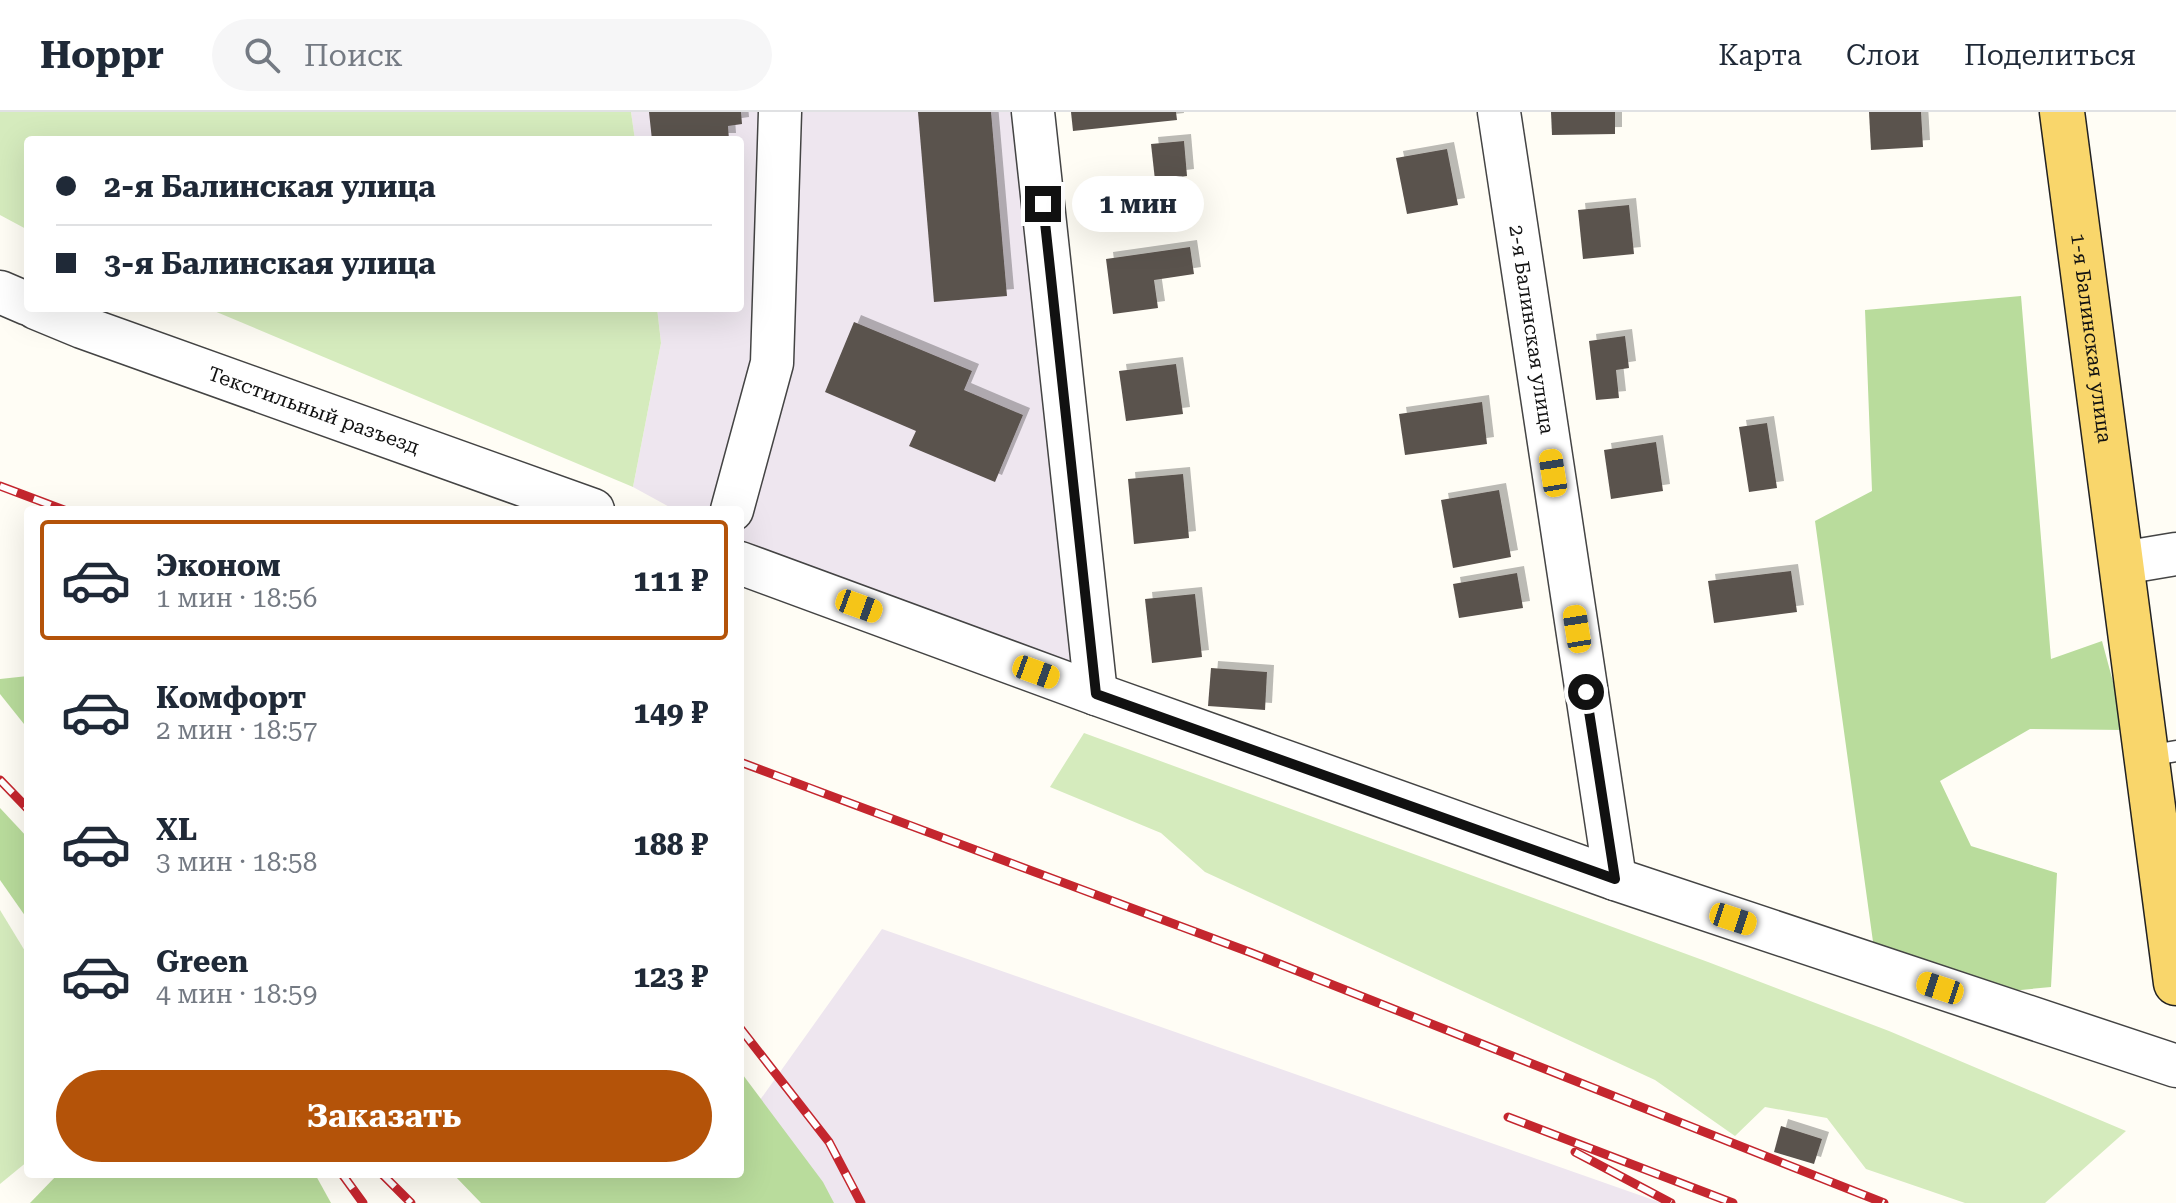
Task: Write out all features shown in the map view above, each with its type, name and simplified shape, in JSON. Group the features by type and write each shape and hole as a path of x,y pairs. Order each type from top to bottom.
{"main road":[{"name":"1-я Балинская улица","path":"2062,112 2122,563 2161,754 2176,983"}],"street":[{"path":"733,506 772,363 780,112"},
{"path":"1033,112 1096,694"},
{"name":"2-я Балинская улица","path":"1499,112 1615,879"},
{"path":"0,292 24,302"},
{"name":"Текстильный разъезд","path":"46,312 582,506"},
{"path":"2122,563 2176,554"},
{"path":"744,564 1615,879 2176,1066"}],"shaded area":[{"path":"631,112 1017,112 1082,671 744,546 744,506 668,506 633,487 661,343 657,312 744,312 744,136 634,136"},
{"path":"882,929 1662,1203 687,1203 733,1178 744,1178 744,1122"}],"green space":[{"path":"0,112 631,112 634,136 24,136 24,228 0,215"},
{"path":"2021,296 2051,659 2102,641 2126,730 2030,729 1940,781 1971,846 2057,873 2051,987 1989,993 1874,949 1815,521 1872,491 1865,310"},
{"path":"217,312 657,312 661,343 633,487"},
{"path":"24,676 24,724 0,694 0,679"},
{"path":"1084,733 1889,1031 2126,1131 2045,1203 1965,1203 1866,1169 1827,1118 1765,1107 1735,1136 1655,1080 1205,872 1161,833 1050,787"},
{"path":"0,808 24,834 24,914 0,880"},
{"path":"0,910 24,949 24,1164 0,1184"},
{"path":"744,1076 823,1182 834,1203 481,1203 457,1178 744,1178"},
{"path":"54,1178 317,1178 331,1203 30,1203"}],"building":[{"path":"649,112 741,112 742,124 728,126 729,136 652,136"},
{"path":"918,112 991,112 1007,296 934,302"},
{"path":"1071,112 1176,112 1177,120 1073,131"},
{"path":"1551,112 1615,112 1615,134 1552,135"},
{"path":"1869,112 1921,112 1923,147 1871,150"},
{"path":"1184,141 1187,176 1155,180 1151,144"},
{"path":"1447,149 1458,205 1407,214 1396,158"},
{"path":"1629,205 1634,254 1583,259 1578,210"},
{"path":"1190,247 1194,274 1154,280 1158,308 1113,314 1106,259"},
{"path":"854,322 972,371 964,390 1023,415 995,482 909,446 916,431 825,392"},
{"path":"1625,336 1629,368 1616,370 1619,398 1596,400 1589,341"},
{"path":"1176,364 1183,414 1126,421 1119,371"},
{"path":"1482,402 1487,444 1405,455 1399,414"},
{"path":"1767,423 1777,488 1749,492 1739,427"},
{"path":"1656,442 1663,491 1611,499 1604,450"},
{"path":"1183,474 1189,538 1134,544 1128,479"},
{"path":"1499,490 1511,557 1453,568 1441,500"},
{"path":"1791,571 1797,612 1714,623 1708,581"},
{"path":"1517,573 1523,608 1459,618 1453,584"},
{"path":"1195,594 1202,657 1152,663 1145,599"},
{"path":"1211,668 1267,672 1265,710 1208,706"},
{"path":"1781,1126 1822,1139 1814,1164 1774,1152"}],"railway":[{"path":"0,486 53,506"},
{"path":"744,763 1252,953 1884,1203"},
{"path":"0,780 24,805"},
{"path":"744,1033 829,1142 861,1203"},
{"path":"1508,1117 1733,1203"},
{"path":"1575,1152 1671,1203"},
{"path":"345,1178 363,1203"},
{"path":"386,1178 411,1203"}],"route":[{"path":"1043,204 1096,694 1615,879 1586,692"}]}
